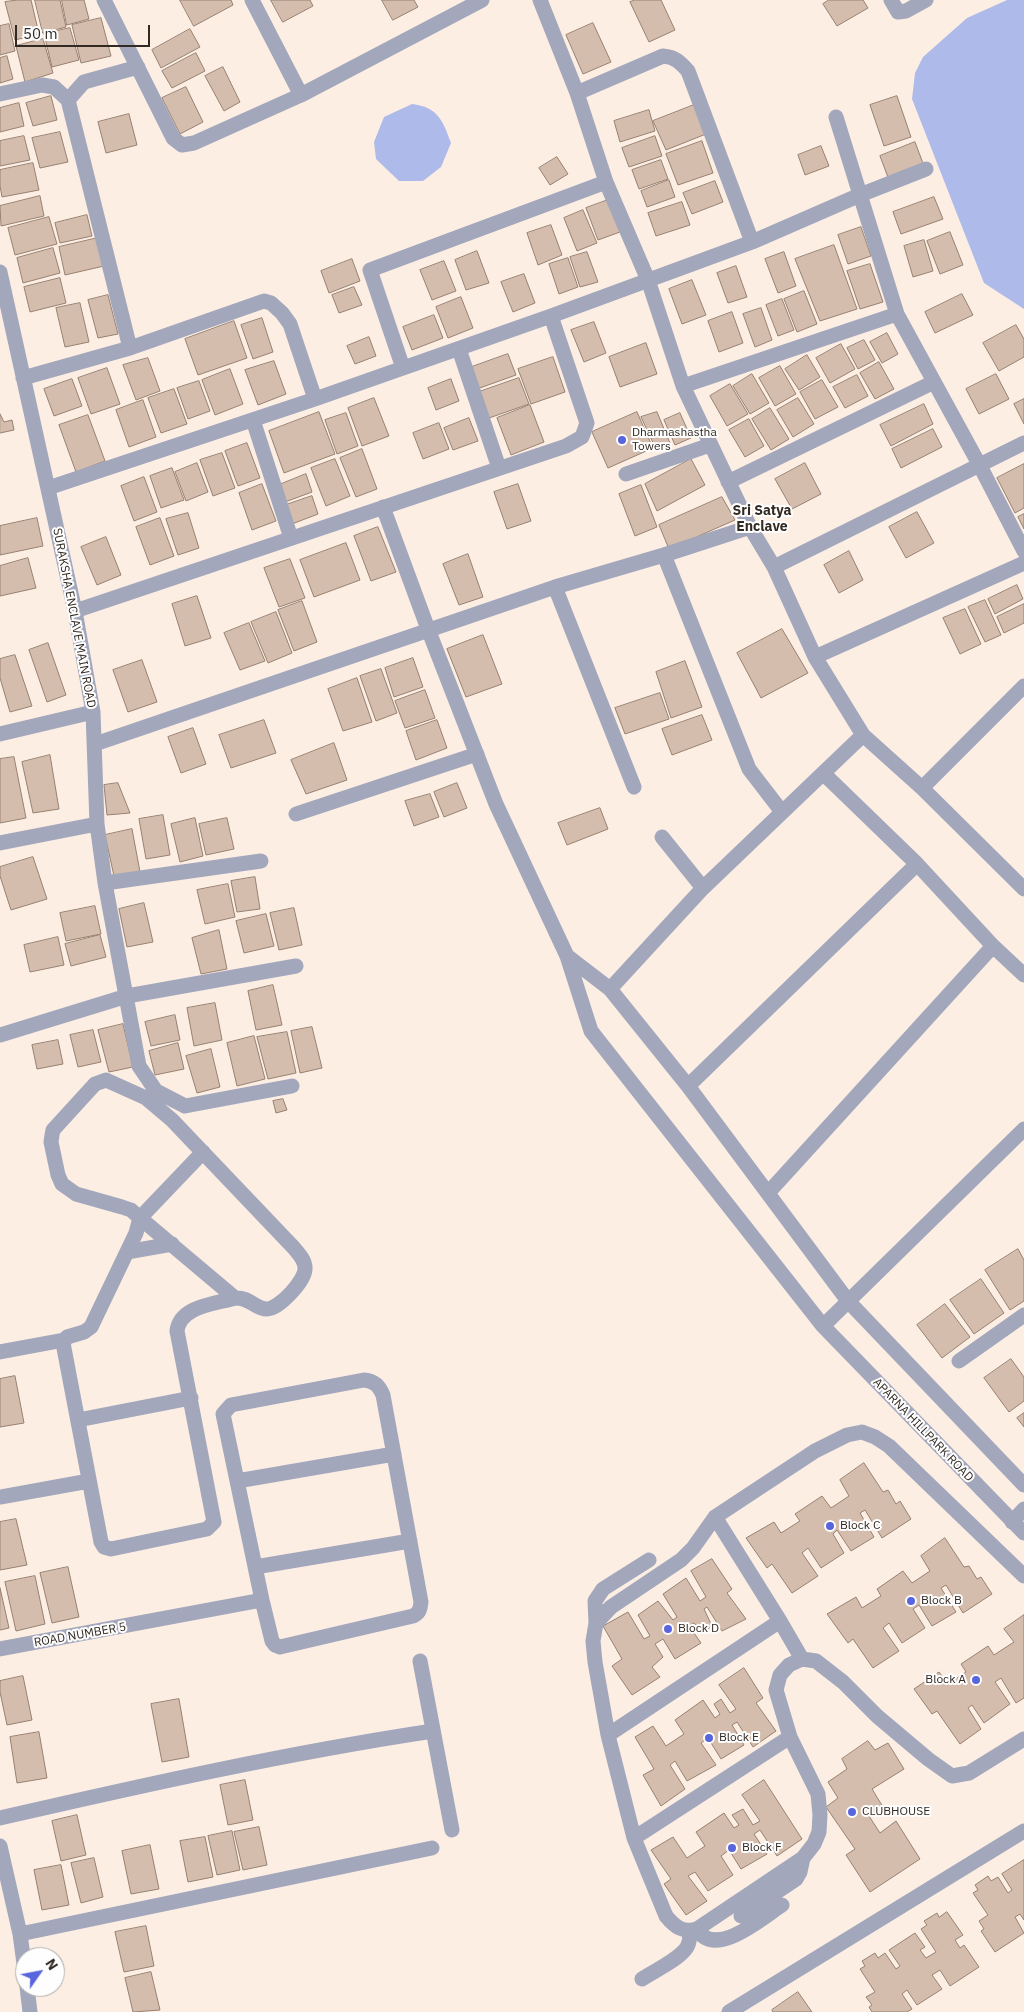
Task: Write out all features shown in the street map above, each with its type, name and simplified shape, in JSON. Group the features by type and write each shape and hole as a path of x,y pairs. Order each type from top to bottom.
{"street":[{"path":"104,0 173,138 182,145 194,143 301,95 482,0"},
{"path":"252,0 301,95"},
{"path":"540,0 577,93 606,182 648,280 683,386 750,527 774,567 815,656 863,734 1022,882"},
{"path":"891,0 898,12 906,11 926,0"},
{"path":"577,93 663,56 672,57 681,63 688,71 752,242"},
{"path":"68,100 84,82 138,68"},
{"path":"0,94 42,85 54,87 68,100 130,348"},
{"path":"836,117 897,314 1024,551"},
{"path":"48,488 314,399 550,316 752,242 860,194 926,169"},
{"path":"403,368 370,270 606,182"},
{"name":"SURAKSHA ENCLAVE MAIN ROAD","path":"0,272 75,611 93,712 97,824 105,883 139,1066 156,1091 185,1106"},
{"path":"23,378 130,348 264,301 271,303 282,312 290,324 314,399"},
{"path":"683,386 897,314"},
{"path":"75,611 566,446 582,437 587,423 550,316"},
{"path":"458,348 499,468"},
{"path":"728,482 934,382"},
{"path":"252,420 291,538"},
{"path":"774,567 1024,443"},
{"path":"626,474 710,445"},
{"name":"APARNA HILLPARK ROAD","path":"383,507 496,804 567,956 592,1031 823,1326 1024,1533"},
{"path":"95,744 428,629 555,587 750,527"},
{"path":"664,555 749,769 782,812"},
{"path":"815,656 1024,563"},
{"path":"555,587 634,787"},
{"path":"922,788 1024,686"},
{"path":"0,734 93,712"},
{"path":"610,989 702,888 863,734"},
{"path":"296,814 477,754"},
{"path":"823,773 917,864 993,946 1024,975"},
{"path":"0,843 97,824"},
{"path":"662,837 702,888"},
{"path":"105,883 261,861"},
{"path":"688,1086 917,864"},
{"path":"768,1193 993,946"},
{"path":"567,956 610,989 688,1086 848,1301 1024,1485"},
{"path":"0,1035 127,996 296,966"},
{"path":"64,1340 63,1343 101,1542 107,1549 211,1527 214,1522 214,1516 177,1331 178,1325 181,1318 192,1311 235,1298 248,1299 265,1309 276,1306 302,1282 305,1276 304,1264 294,1248 172,1120 146,1098 106,1080 95,1084 53,1130 51,1142 58,1175 62,1184 76,1194 122,1207 135,1213 235,1298"},
{"path":"172,1120 185,1106 292,1086"},
{"path":"823,1326 1024,1129"},
{"path":"0,1352 64,1340 91,1327 127,1252 140,1223 140,1218 203,1152"},
{"path":"127,1252 172,1244"},
{"path":"959,1361 1024,1315"},
{"path":"364,1380 377,1384 383,1395 410,1540 421,1602 418,1613 280,1647 275,1645 272,1641 262,1600 237,1481 223,1414 231,1405 364,1380"},
{"path":"78,1420 190,1398"},
{"path":"596,1623 611,1607 681,1560 693,1548 715,1517 815,1451 847,1435 862,1432 875,1437 889,1446 1024,1576"},
{"path":"237,1481 394,1454"},
{"path":"0,1497 89,1480"},
{"path":"1012,1522 1024,1509"},
{"path":"715,1517 802,1659"},
{"path":"255,1567 410,1540"},
{"path":"649,1560 603,1589 595,1601 596,1623 593,1641 608,1735 634,1838 666,1916 673,1924 684,1931 694,1930 803,1858 814,1844 819,1832 818,1794 790,1737 776,1690 780,1675 789,1665 802,1659 816,1661 843,1682 876,1716 928,1760 952,1776 968,1773 1024,1739"},
{"name":"ROAD NUMBER 5","path":"0,1649 262,1600"},
{"path":"608,1735 780,1621"},
{"path":"420,1662 452,1830"},
{"path":"0,1818 222,1768 433,1731"},
{"path":"634,1838 790,1737"},
{"path":"729,2012 970,1866 1024,1831"},
{"path":"0,1846 22,1947"},
{"path":"20,1934 432,1848"},
{"path":"741,1916 796,1879 800,1872 803,1858"},
{"path":"694,1930 713,1941 730,1938 782,1904"},
{"path":"642,1979 680,1955 687,1948 694,1930"},
{"path":"28,1997 30,2012"}],"water":[{"path":"1007,0 1024,0 1024,309 984,283 912,99 915,73 923,57 967,18"},
{"path":"412,104 428,108 438,116 451,143 441,167 423,181 399,181 376,159 374,142 384,117"}],"building":[{"path":"31,0 39,34 15,40 5,2"},
{"path":"35,0 60,0 66,27 43,33"},
{"path":"62,0 84,0 89,19 67,25"},
{"path":"180,0 231,0 233,5 194,26"},
{"path":"271,0 310,0 313,6 283,22"},
{"path":"382,0 414,0 418,7 393,20"},
{"path":"635,0 661,0 675,30 649,42 630,2"},
{"path":"829,0 863,0 868,8 837,26 823,4"},
{"path":"101,18 111,56 81,63 72,25"},
{"path":"593,23 611,62 583,74 566,35"},
{"path":"9,24 15,51 0,55 0,26"},
{"path":"70,28 79,60 52,67 44,34"},
{"path":"190,29 200,47 161,68 152,50"},
{"path":"43,39 53,73 25,82 16,46"},
{"path":"196,53 205,71 172,88 162,71"},
{"path":"7,56 13,79 0,83 0,58"},
{"path":"223,67 240,102 224,111 205,76"},
{"path":"186,87 203,122 180,134 162,98"},
{"path":"51,96 57,120 33,126 26,103"},
{"path":"897,96 911,137 884,146 870,105"},
{"path":"19,103 24,126 0,132 0,108"},
{"path":"694,105 706,134 666,150 653,121"},
{"path":"649,110 655,131 620,142 614,121"},
{"path":"129,114 137,145 106,153 98,122"},
{"path":"60,132 68,162 40,168 32,138"},
{"path":"24,136 30,160 0,166 0,141"},
{"path":"655,136 662,156 629,167 622,148"},
{"path":"702,141 713,173 678,185 666,154"},
{"path":"915,142 924,166 889,180 880,156"},
{"path":"821,146 829,166 805,175 798,155"},
{"path":"557,157 568,174 550,185 539,168"},
{"path":"661,160 668,179 639,189 632,170"},
{"path":"33,163 39,190 2,197 0,170"},
{"path":"669,180 675,197 647,207 641,191"},
{"path":"715,181 723,202 692,214 683,193"},
{"path":"40,196 44,216 1,226 0,206"},
{"path":"934,197 943,219 901,234 893,212"},
{"path":"608,200 620,232 598,240 586,208"},
{"path":"682,202 690,225 656,236 648,213"},
{"path":"583,210 597,243 577,251 564,218"},
{"path":"87,215 92,236 60,243 55,223"},
{"path":"49,217 57,244 15,255 8,228"},
{"path":"551,225 562,255 538,265 527,233"},
{"path":"861,227 871,256 848,264 838,235"},
{"path":"950,232 963,265 940,274 927,241"},
{"path":"98,238 104,266 65,275 59,247"},
{"path":"924,240 933,271 913,277 904,246"},
{"path":"834,245 857,309 820,321 795,259"},
{"path":"53,248 60,273 23,283 17,258"},
{"path":"477,251 489,283 466,290 455,260"},
{"path":"587,252 598,282 580,287 570,257"},
{"path":"784,252 796,286 778,293 765,259"},
{"path":"568,258 578,287 559,294 549,264"},
{"path":"352,259 360,281 329,293 321,271"},
{"path":"444,261 456,291 432,300 420,270"},
{"path":"870,264 883,302 860,309 847,271"},
{"path":"736,266 747,297 728,303 717,273"},
{"path":"524,274 535,303 513,312 501,282"},
{"path":"60,278 66,303 30,312 24,287"},
{"path":"692,280 706,315 682,324 669,289"},
{"path":"354,287 362,305 339,313 332,295"},
{"path":"804,291 817,324 797,332 784,299"},
{"path":"962,294 973,315 935,333 925,312"},
{"path":"108,295 118,334 98,338 88,300"},
{"path":"461,297 473,328 448,338 436,307"},
{"path":"782,299 794,330 778,336 766,305"},
{"path":"80,303 89,342 65,347 56,308"},
{"path":"761,308 772,340 755,347 743,314"},
{"path":"732,312 743,343 719,352 708,321"},
{"path":"434,315 443,338 412,350 403,327"},
{"path":"262,318 273,352 253,359 241,325"},
{"path":"234,321 247,358 198,375 185,339"},
{"path":"594,322 606,353 584,362 571,330"},
{"path":"1016,325 1024,339 1024,357 999,371 983,343"},
{"path":"887,333 898,354 882,363 870,342"},
{"path":"369,337 376,356 355,364 347,346"},
{"path":"864,340 875,360 858,369 847,348"},
{"path":"646,343 657,374 620,387 609,357"},
{"path":"841,344 855,369 830,383 816,358"},
{"path":"508,354 516,375 477,389 469,368"},
{"path":"807,355 820,377 799,390 785,369"},
{"path":"553,357 565,392 531,404 518,369"},
{"path":"148,358 160,391 136,400 123,365"},
{"path":"274,361 286,394 258,405 245,370"},
{"path":"879,362 894,389 875,399 860,373"},
{"path":"780,366 796,394 775,406 759,378"},
{"path":"107,368 120,404 91,414 78,378"},
{"path":"230,369 243,404 215,415 202,380"},
{"path":"752,374 769,403 750,414 733,386"},
{"path":"996,374 1009,399 979,414 966,389"},
{"path":"857,375 868,396 845,408 833,387"},
{"path":"519,378 529,404 489,418 479,392"},
{"path":"72,379 82,406 54,416 44,389"},
{"path":"451,379 459,401 436,410 428,388"},
{"path":"822,380 838,407 815,419 800,392"},
{"path":"199,381 210,411 188,419 177,388"},
{"path":"730,384 748,414 727,426 710,396"},
{"path":"174,389 187,424 161,433 148,398"},
{"path":"374,398 389,436 362,446 348,408"},
{"path":"798,398 814,424 793,437 777,410"},
{"path":"1024,399 1024,424 1014,404"},
{"path":"143,400 156,437 129,447 116,410"},
{"path":"924,404 933,424 891,446 880,425"},
{"path":"530,405 544,442 511,455 497,418"},
{"path":"770,408 789,439 771,450 752,419"},
{"path":"319,412 335,454 284,473 269,431"},
{"name":"Dharmashastha Towers","path":"637,412 653,448 608,468 592,432"},
{"path":"657,412 670,443 656,449 641,417"},
{"path":"346,413 358,446 337,454 325,420"},
{"path":"680,413 691,438 675,445 664,420"},
{"path":"0,414 4,422 12,420 14,430 0,433"},
{"path":"88,415 105,461 76,472 59,425"},
{"path":"469,418 478,441 453,450 444,428"},
{"path":"749,419 764,446 745,457 729,430"},
{"path":"439,423 449,449 423,459 413,433"},
{"path":"933,429 942,447 901,468 892,449"},
{"path":"247,443 260,478 238,486 225,451"},
{"path":"362,449 377,489 356,497 340,458"},
{"path":"222,453 235,488 213,496 200,460"},
{"path":"335,459 350,496 326,506 311,468"},
{"path":"691,459 705,485 657,511 645,484"},
{"path":"197,463 208,492 186,501 175,472"},
{"path":"805,463 821,494 792,509 775,479"},
{"path":"1024,464 1024,508 1015,513 997,478"},
{"path":"172,468 184,500 161,508 150,476"},
{"path":"306,474 312,492 285,502 279,485"},
{"path":"144,477 157,512 134,521 121,486"},
{"path":"262,484 276,521 252,530 239,493"},
{"path":"518,484 531,521 507,529 494,492"},
{"path":"641,485 657,527 635,536 619,494"},
{"path":"312,496 318,514 292,524 286,505"},
{"path":"722,497 735,520 669,549 659,525"},
{"path":"917,512 934,543 906,558 889,527"},
{"path":"188,513 199,548 178,555 166,519"},
{"path":"1024,514 1024,529 1018,517"},
{"path":"37,518 43,546 0,555 0,526"},
{"path":"160,518 174,556 150,565 136,527"},
{"path":"378,527 396,572 371,581 354,536"},
{"path":"106,537 121,575 97,585 81,547"},
{"path":"346,543 360,580 314,597 300,560"},
{"path":"849,551 863,580 839,593 824,565"},
{"path":"468,554 483,597 459,605 443,564"},
{"path":"28,558 36,588 0,596 0,566"},
{"path":"290,559 305,598 279,607 264,568"},
{"path":"1017,585 1023,599 995,614 988,599"},
{"path":"197,596 211,638 185,646 172,604"},
{"path":"985,600 1001,635 985,642 968,607"},
{"path":"302,601 317,642 294,651 278,610"},
{"path":"1024,604 1024,623 1004,633 997,617"},
{"path":"965,609 981,644 960,654 943,618"},
{"path":"276,612 292,653 268,663 251,622"},
{"path":"249,623 265,661 240,670 224,633"},
{"path":"782,629 808,673 761,698 737,653"},
{"path":"483,635 502,684 466,697 447,649"},
{"path":"48,643 66,695 47,702 29,650"},
{"path":"15,655 32,706 10,712 0,678 0,659"},
{"path":"413,658 423,687 394,697 385,668"},
{"path":"142,660 157,702 128,712 113,670"},
{"path":"685,661 702,707 671,718 656,672"},
{"path":"381,669 397,713 376,721 360,676"},
{"path":"357,678 372,722 343,731 328,689"},
{"path":"425,690 435,718 405,728 395,701"},
{"path":"660,693 669,719 625,734 615,708"},
{"path":"702,715 712,740 672,755 662,729"},
{"path":"264,720 276,753 231,768 219,735"},
{"path":"437,720 447,748 416,760 406,731"},
{"path":"193,728 206,764 181,773 168,737"},
{"path":"334,743 347,780 306,794 291,760"},
{"path":"50,755 59,809 33,813 22,762"},
{"path":"14,757 26,818 0,823 0,759"},
{"path":"118,783 130,813 107,815 104,785"},
{"path":"457,783 467,808 444,817 434,792"},
{"path":"430,794 439,817 414,826 405,801"},
{"path":"600,808 608,829 567,845 558,823"},
{"path":"163,815 170,855 146,859 139,819"},
{"path":"195,818 203,856 180,862 171,824"},
{"path":"227,818 234,849 206,855 199,824"},
{"path":"132,829 140,872 114,876 105,835"},
{"path":"33,857 47,899 11,910 0,876 0,867"},
{"path":"255,877 260,909 237,912 231,881"},
{"path":"228,884 235,917 205,924 197,890"},
{"path":"144,903 153,942 127,947 119,909"},
{"path":"95,906 101,934 66,941 60,913"},
{"path":"294,908 302,945 279,950 270,913"},
{"path":"266,914 274,946 244,953 236,921"},
{"path":"219,930 227,969 201,974 192,938"},
{"path":"100,935 106,957 71,966 65,944"},
{"path":"58,937 64,965 30,972 24,945"},
{"path":"273,985 282,1025 256,1030 248,991"},
{"path":"215,1003 222,1040 194,1046 187,1008"},
{"path":"175,1015 180,1040 151,1046 145,1022"},
{"path":"123,1024 133,1067 109,1072 98,1030"},
{"path":"312,1027 322,1068 300,1073 291,1031"},
{"path":"93,1030 101,1062 78,1067 70,1035"},
{"path":"287,1032 296,1073 268,1079 257,1037"},
{"path":"254,1036 265,1079 237,1086 227,1043"},
{"path":"58,1040 63,1064 37,1069 32,1045"},
{"path":"178,1043 184,1069 155,1075 149,1051"},
{"path":"211,1049 220,1087 197,1093 186,1056"},
{"path":"283,1099 287,1110 276,1113 273,1101"},
{"path":"1018,1249 1024,1260 1024,1301 1010,1310 985,1270"},
{"path":"981,1279 1004,1313 974,1334 950,1300"},
{"path":"945,1304 970,1337 942,1358 917,1325"},
{"path":"1011,1359 1024,1377 1024,1401 1009,1412 984,1378"},
{"path":"15,1376 24,1423 0,1427 0,1379"},
{"path":"1024,1413 1024,1427 1017,1418"},
{"name":"Block C","path":"864,1463 883,1492 888,1490 896,1504 900,1501 911,1519 882,1538 865,1510 860,1513 874,1537 851,1551 837,1530 833,1534 844,1553 821,1568 808,1548 802,1553 818,1576 792,1593 772,1564 767,1568 746,1538 774,1522 781,1533 800,1521 795,1514 822,1496 831,1508 849,1496 840,1480"},
{"path":"16,1519 27,1565 0,1570 0,1522"},
{"name":"Block B","path":"945,1538 964,1567 969,1566 977,1579 981,1577 992,1594 963,1613 946,1585 941,1588 956,1612 932,1626 919,1605 913,1609 925,1628 902,1643 889,1623 883,1628 899,1651 873,1668 853,1639 848,1643 827,1614 856,1597 862,1608 881,1596 877,1589 903,1571 912,1583 930,1571 921,1556"},
{"name":"Block D","path":"712,1559 732,1589 727,1593 746,1619 722,1631 707,1607 704,1609 712,1626 702,1633 694,1623 689,1626 701,1643 675,1659 663,1639 655,1644 663,1657 652,1667 660,1677 632,1695 612,1666 622,1659 603,1626 628,1612 644,1639 650,1636 638,1615 658,1601 673,1620 677,1617 663,1594 686,1578 700,1601 706,1597 691,1571"},
{"path":"68,1567 79,1617 52,1623 40,1573"},
{"path":"35,1576 45,1624 16,1631 5,1582"},
{"path":"0,1588 9,1628 0,1630"},
{"name":"Block A","path":"1024,1615 1024,1698 1016,1703 1001,1678 995,1682 1010,1704 984,1723 972,1705 968,1708 981,1729 960,1744 937,1711 932,1714 914,1689 939,1672 948,1684 966,1672 961,1664 988,1646 994,1655 1014,1642 1004,1629"},
{"name":"Block E","path":"744,1668 763,1698 756,1703 776,1731 753,1747 737,1722 732,1725 744,1745 721,1759 708,1738 701,1743 716,1765 687,1781 675,1761 670,1765 685,1789 661,1806 643,1775 654,1769 635,1737 653,1726 666,1746 684,1734 675,1720 703,1700 715,1718 720,1714 714,1704 721,1699 730,1713 736,1709 719,1685"},
{"path":"23,1676 32,1720 7,1725 0,1692 0,1681"},
{"path":"179,1699 189,1757 162,1762 151,1704"},
{"path":"39,1732 47,1778 17,1783 10,1737"},
{"name":"CLUBHOUSE","path":"868,1741 875,1750 888,1743 904,1769 872,1789 883,1807 869,1816 880,1833 896,1821 920,1859 870,1892 846,1855 855,1849 826,1807 838,1798 828,1782 847,1769 842,1759"},
{"path":"245,1780 253,1820 228,1825 220,1785"},
{"name":"Block F","path":"764,1780 802,1839 777,1856 760,1830 754,1834 767,1854 741,1869 729,1850 721,1856 733,1875 708,1891 695,1872 688,1876 707,1901 686,1915 664,1884 671,1879 651,1850 673,1837 687,1858 705,1846 696,1832 724,1813 734,1828 739,1825 732,1815 743,1809 753,1825 760,1821 742,1795"},
{"path":"77,1815 86,1855 61,1861 52,1821"},
{"path":"259,1827 267,1865 243,1870 234,1832"},
{"path":"232,1831 240,1870 217,1875 208,1836"},
{"path":"205,1837 213,1877 188,1882 180,1841"},
{"path":"150,1845 159,1889 131,1894 122,1851"},
{"path":"94,1858 103,1897 81,1903 71,1863"},
{"path":"1024,1860 1024,1920 1020,1914 1015,1917 1024,1933 995,1952 981,1931 984,1929 979,1921 988,1915 973,1893 978,1890 975,1885 988,1876 991,1881 998,1877 1008,1893 1012,1890 1002,1874"},
{"path":"61,1865 69,1905 42,1910 34,1870"},
{"path":"947,1912 963,1935 955,1940 960,1948 964,1945 979,1967 950,1986 940,1970 932,1975 942,1989 917,2005 907,1990 902,1994 912,2009 907,2012 872,2012 869,2007 872,2005 866,1997 875,1992 860,1969 865,1966 862,1961 875,1953 878,1958 885,1953 896,1969 900,1966 889,1950 915,1933 925,1947 920,1950 926,1958 936,1952 921,1929 927,1925 924,1921 937,1913 939,1917"},
{"path":"146,1926 154,1966 124,1972 115,1932"},
{"path":"151,1972 160,2010 133,2012 125,1978"},
{"path":"798,1992 812,2012 773,2012 772,2010"}],"place":[{"name":"Dharmashastha Towers","path":"622,440"},
{"name":"Block C","path":"830,1526"},
{"name":"Block B","path":"911,1601"},
{"name":"Block D","path":"668,1629"},
{"name":"Block A","path":"976,1680"},
{"name":"Block E","path":"709,1738"},
{"name":"CLUBHOUSE","path":"852,1812"},
{"name":"Block F","path":"732,1848"}],"district":[{"name":"Sri Satya Enclave","path":"762,520"}]}
